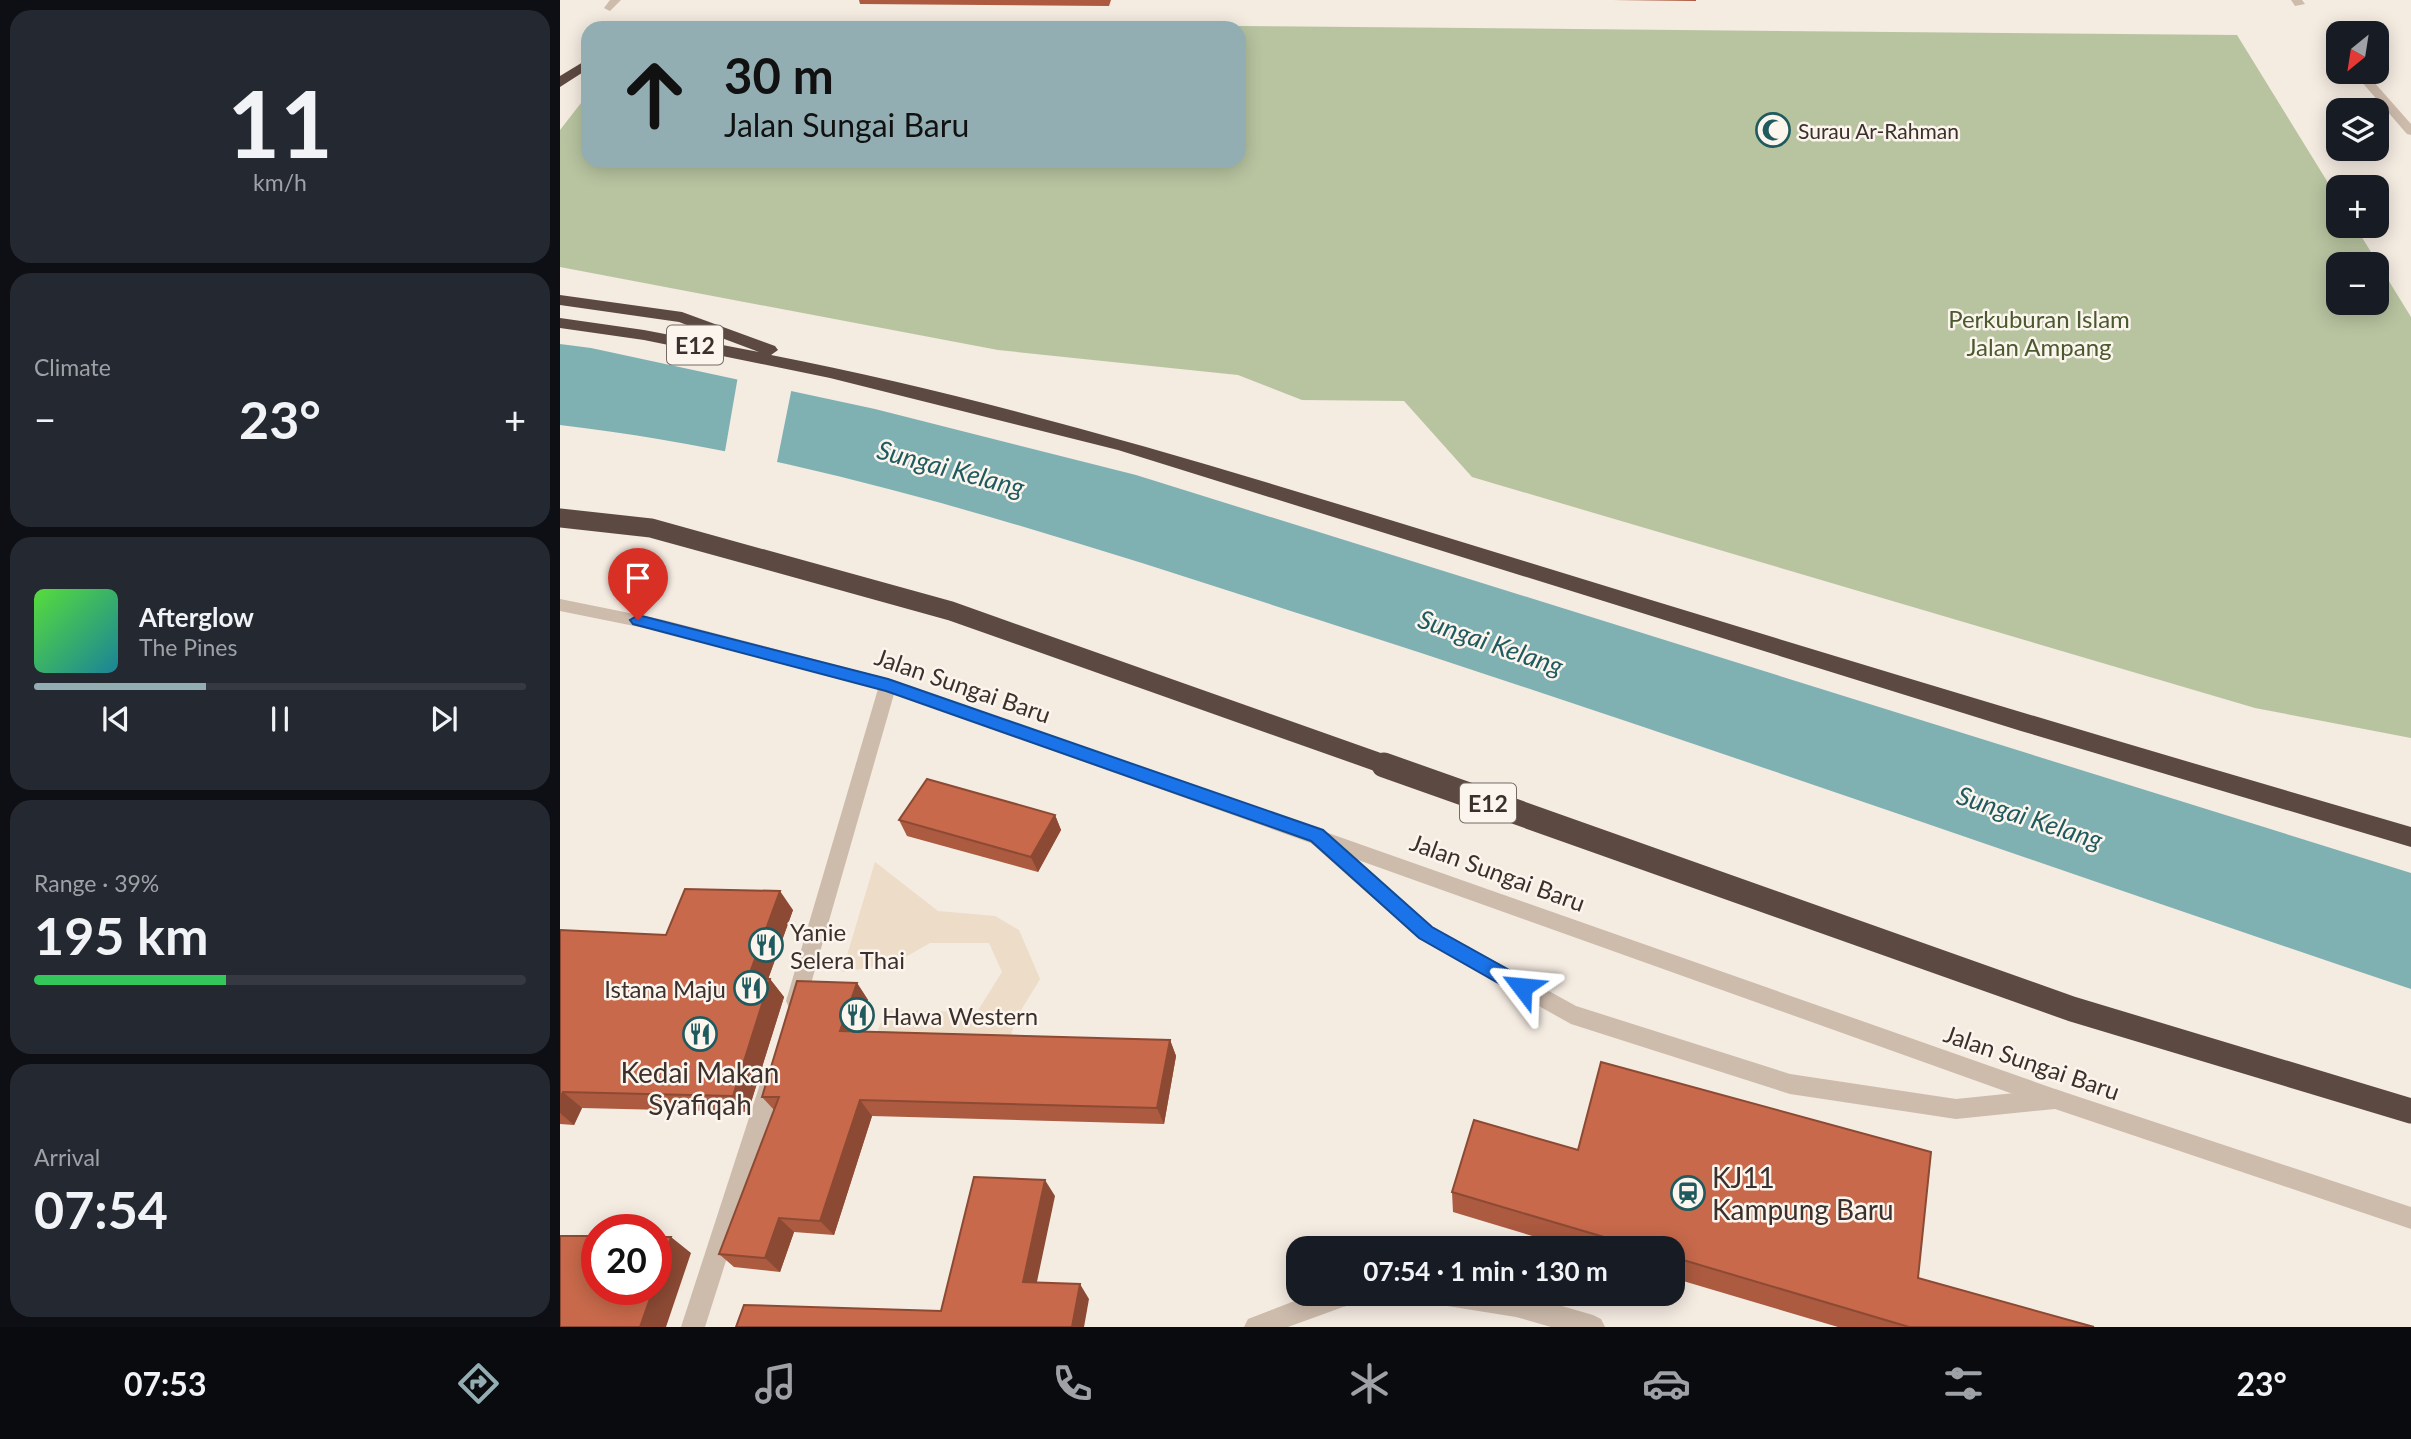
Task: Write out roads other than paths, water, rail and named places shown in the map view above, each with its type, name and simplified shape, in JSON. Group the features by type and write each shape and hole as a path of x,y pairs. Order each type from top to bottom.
{"highway":[{"path":"560,83 581,68"},
{"path":"560,300 682,317 830,372"},
{"name":"E12","path":"560,323 644,335 830,372 1122,445 2007,718 2411,837"},
{"name":"E12","path":"560,518 651,528 951,611 2072,1009 2411,1111"}],"street":[{"path":"2370,84 2411,131"},
{"name":"Jalan Sungai Baru","path":"560,605 664,626 888,685 2056,1099 2411,1217"},
{"path":"790,1019 888,685"},
{"path":"1317,835 1426,933 1570,1014 1790,1084 1956,1109 2056,1099"},
{"path":"693,1327 779,1057"},
{"path":"1256,1327 1313,1306"},
{"path":"1520,1306 1593,1327"}],"water":[{"name":"Sungai Kelang","path":"560,344 591,348 875,409 1136,475 2411,873 2411,989 1588,708 1035,530 847,478 752,457 560,425"}],"place":[{"name":"Surau Ar-Rahman","path":"1773,130"},
{"name":"Yanie Selera Thai","path":"766,945"},
{"name":"Istana Maju","path":"751,988"},
{"name":"Hawa Western","path":"857,1015"},
{"name":"Kedai Makan Syafiqah","path":"700,1034"},
{"name":"KJ11 Kampung Baru","path":"1688,1193"}],"park label":[{"name":"Perkuburan Islam Jalan Ampang","path":"2039,332"}]}
